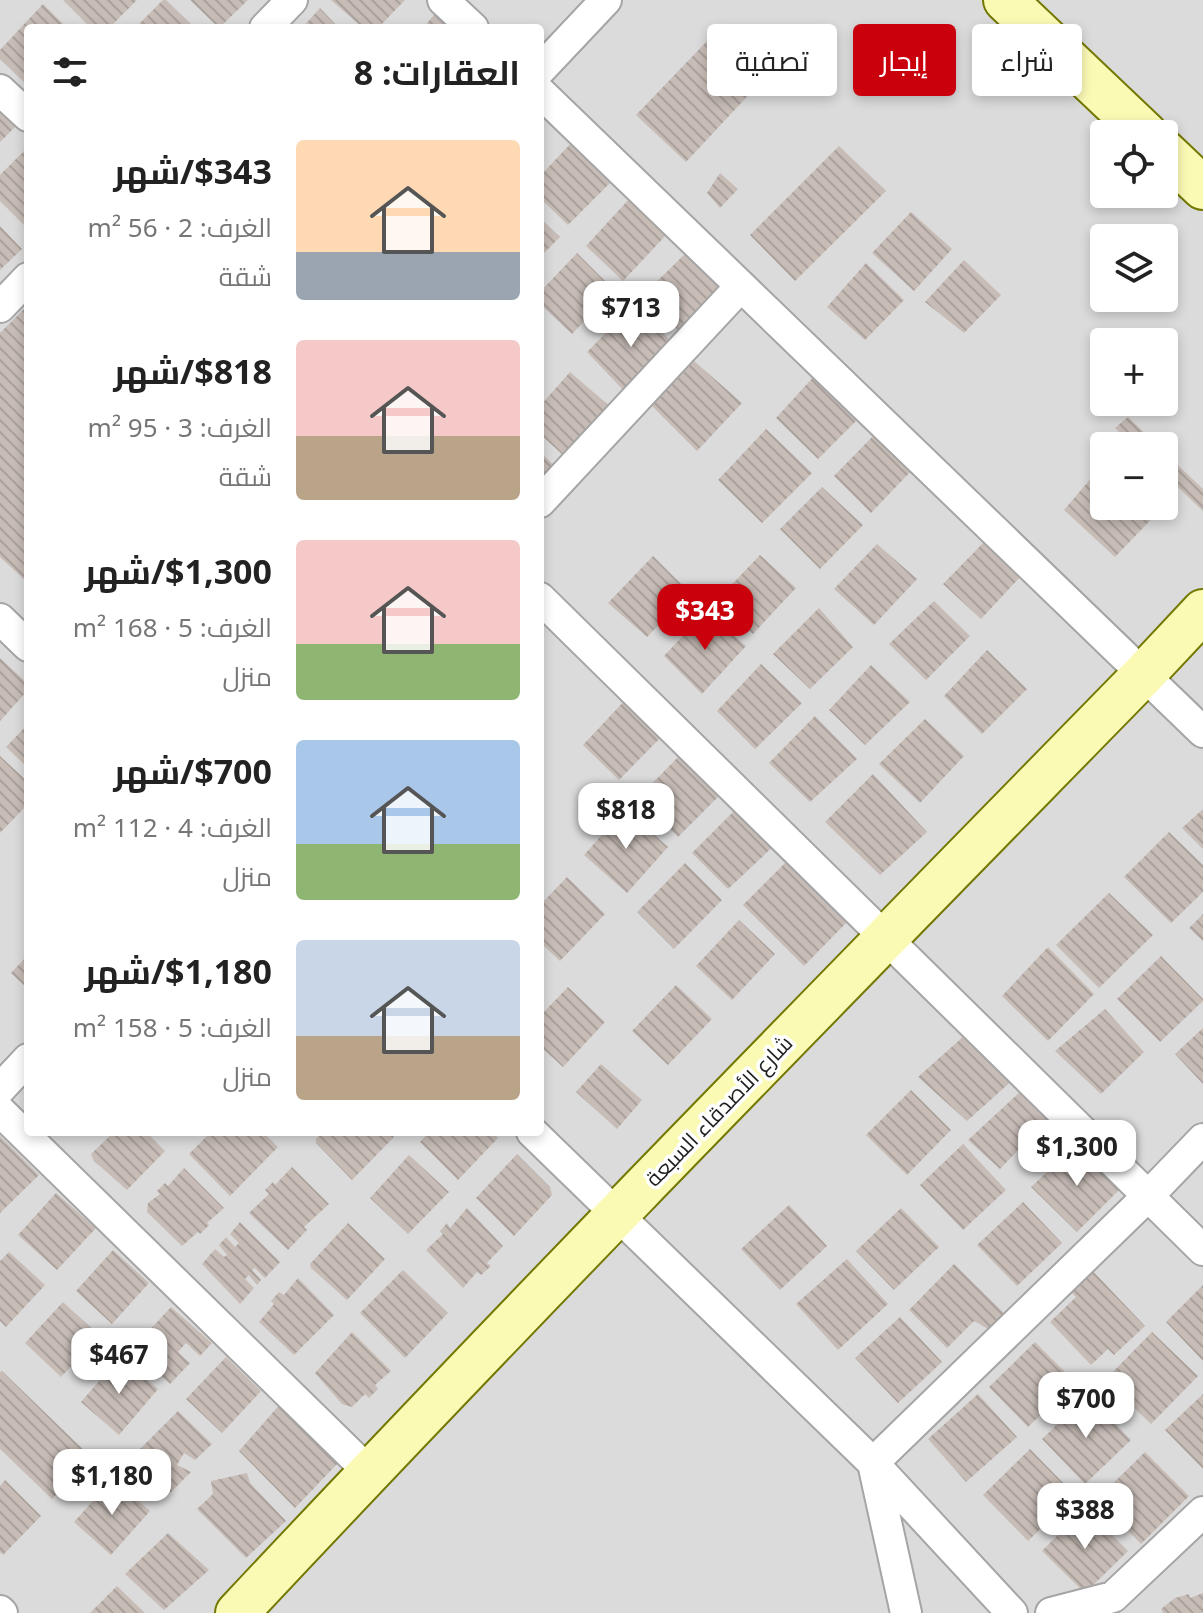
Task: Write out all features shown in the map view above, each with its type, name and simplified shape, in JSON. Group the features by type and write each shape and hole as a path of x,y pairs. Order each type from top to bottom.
{"street":[{"path":"269,24 292,0"},
{"path":"443,0 469,24"},
{"path":"544,66 606,0"},
{"path":"1005,0 1131,120"},
{"path":"0,90 24,112"},
{"path":"544,96 1203,732"},
{"path":"1178,164 1203,188"},
{"path":"0,307 24,282"},
{"path":"544,498 741,286"},
{"path":"544,602 1203,1250"},
{"name":"شارع الأصدقاء السبعة","path":"237,1613 617,1214 1203,611"},
{"path":"0,619 24,642"},
{"path":"0,1089 24,1063"},
{"path":"0,1111 24,1134"},
{"path":"26,1136 369,1472"},
{"path":"536,1136 873,1463 1012,1613"},
{"path":"873,1463 1203,1139"},
{"path":"873,1463 906,1613"},
{"path":"1051,1613 1115,1605 1203,1512"}],"shaded area":[{"path":"0,0 1203,0 1203,1613 0,1613"}],"building":[{"path":"63,0 137,0 113,24 87,24"},
{"path":"166,0 191,24 139,24"},
{"path":"190,0 248,0 223,24 215,24"},
{"path":"331,0 405,0 382,24 358,24"},
{"path":"43,4 63,24 24,24"},
{"path":"320,8 335,24 306,24"},
{"path":"438,10 454,24 426,24"},
{"path":"24,24 24,82 0,59 0,50"},
{"path":"707,41 707,96 748,96 686,162 636,115"},
{"path":"0,112 15,127 0,142"},
{"path":"573,141 612,181 568,225 544,202 544,172"},
{"path":"839,146 886,191 795,281 750,235"},
{"path":"24,151 24,225 0,201 0,175"},
{"path":"720,173 738,189 720,208 707,193"},
{"path":"630,198 668,233 623,281 586,246"},
{"path":"911,212 952,249 914,291 872,253"},
{"path":"544,222 560,237 544,253"},
{"path":"0,226 22,249 0,270"},
{"path":"688,251 734,294 688,340 643,295"},
{"path":"577,253 614,290 572,334 544,308 544,288"},
{"path":"964,260 1001,295 964,333 925,302"},
{"path":"866,263 904,300 865,340 827,307"},
{"path":"634,305 675,345 626,393 587,352"},
{"path":"24,309 24,579 0,557 0,333"},
{"path":"694,361 742,403 697,451 652,406"},
{"path":"570,372 613,409 564,456 544,438 544,401"},
{"path":"817,373 861,416 818,459 776,418"},
{"path":"1128,417 1144,432 1119,432 1115,428"},
{"path":"766,429 812,473 762,523 718,480"},
{"path":"876,433 913,469 871,513 834,476"},
{"path":"544,456 556,467 544,478"},
{"path":"1178,465 1203,489 1203,511 1178,487"},
{"path":"1090,479 1090,520 1151,520 1115,557 1064,510"},
{"path":"822,487 863,525 820,569 780,529"},
{"path":"986,540 1023,574 981,619 943,584"},
{"path":"877,544 917,579 874,625 834,589"},
{"path":"760,555 796,588 753,634 718,599"},
{"path":"653,556 690,593 647,637 608,603"},
{"path":"934,601 970,636 926,680 889,644"},
{"path":"819,608 853,647 810,689 773,654"},
{"path":"706,611 746,646 702,694 664,656"},
{"path":"987,650 1027,689 982,734 944,696"},
{"path":"0,658 24,680 24,694 0,721"},
{"path":"761,664 802,703 755,749 717,711"},
{"path":"871,665 910,702 865,745 829,710"},
{"path":"628,697 665,733 619,780 583,745"},
{"path":"815,716 857,759 810,802 769,763"},
{"path":"925,719 964,756 920,803 879,764"},
{"path":"24,728 24,764 6,747"},
{"path":"682,753 722,793 678,837 638,798"},
{"path":"0,756 24,778 24,808 0,833"},
{"path":"873,774 927,832 880,875 825,822"},
{"path":"740,805 778,842 728,889 692,853"},
{"path":"625,809 668,847 627,893 584,855"},
{"path":"1203,809 1203,849 1182,828"},
{"path":"1169,832 1203,865 1203,892 1171,923 1124,877"},
{"path":"792,856 851,918 804,966 743,905"},
{"path":"685,863 722,900 674,949 637,912"},
{"path":"567,877 605,914 560,961 544,946 544,901"},
{"path":"1109,893 1153,935 1099,988 1056,945"},
{"path":"1203,914 1203,941 1189,928"},
{"path":"739,920 775,954 732,1000 696,966"},
{"path":"1048,947 1094,994 1048,1041 1002,996"},
{"path":"1161,956 1203,1001 1160,1042 1117,999"},
{"path":"24,959 24,985 11,973"},
{"path":"676,985 712,1019 668,1065 632,1031"},
{"path":"568,987 605,1022 563,1067 544,1050 544,1012"},
{"path":"1105,1009 1144,1052 1101,1094 1055,1051"},
{"path":"1203,1028 1203,1084 1175,1054"},
{"path":"965,1035 1015,1078 967,1121 918,1077"},
{"path":"601,1064 642,1100 617,1129 576,1092"},
{"path":"911,1090 951,1130 907,1175 866,1135"},
{"path":"1021,1091 1049,1118 1000,1169 968,1140"},
{"path":"0,1136 39,1175 0,1213"},
{"path":"110,1136 150,1136 165,1151 127,1190 94,1161 91,1154"},
{"path":"207,1136 267,1136 278,1147 230,1196 189,1154"},
{"path":"319,1136 394,1137 352,1180 316,1143"},
{"path":"425,1136 498,1138 458,1180 420,1142"},
{"path":"963,1144 1006,1190 963,1230 920,1185"},
{"path":"1076,1145 1123,1186 1077,1232 1031,1187"},
{"path":"517,1154 550,1187 552,1195 514,1236 476,1198"},
{"path":"409,1155 449,1192 408,1234 370,1198"},
{"path":"292,1167 329,1204 304,1227 307,1230 288,1250 249,1213 269,1194 265,1190 273,1182 275,1185"},
{"path":"184,1168 224,1208 200,1234 198,1232 182,1246 147,1212 148,1203 160,1194 157,1191 165,1183 168,1186"},
{"path":"56,1193 96,1228 57,1270 18,1235"},
{"path":"1023,1202 1062,1243 1017,1286 977,1245"},
{"path":"789,1205 827,1246 780,1290 741,1249"},
{"path":"467,1208 503,1246 487,1263 491,1266 481,1275 477,1272 463,1288 426,1250 443,1234 440,1231 447,1223 450,1228"},
{"path":"901,1208 939,1247 894,1290 856,1251"},
{"path":"240,1222 280,1262 265,1278 255,1268 252,1270 261,1280 257,1285 249,1275 245,1279 254,1288 240,1304 202,1264 215,1249 224,1257 227,1255 219,1245 226,1237 235,1247 239,1243 230,1234"},
{"path":"348,1223 385,1259 347,1300 310,1264"},
{"path":"113,1250 149,1283 112,1324 76,1291"},
{"path":"9,1252 45,1285 6,1327 0,1321 0,1261"},
{"path":"847,1259 888,1304 838,1350 796,1304"},
{"path":"954,1264 1006,1315 990,1330 974,1321 947,1348 909,1310"},
{"path":"1088,1266 1145,1326 1114,1355 1108,1349 1091,1365 1050,1322 1076,1297 1066,1287"},
{"path":"403,1270 448,1313 405,1358 360,1313"},
{"path":"298,1278 334,1315 294,1355 259,1322 274,1304 271,1301 279,1292 284,1295"},
{"path":"1203,1285 1203,1361 1166,1322"},
{"path":"63,1302 100,1336 61,1377 25,1343"},
{"path":"171,1307 212,1343 200,1356 186,1343 178,1352 190,1363 170,1384 132,1349"},
{"path":"900,1317 942,1362 898,1403 855,1358"},
{"path":"352,1332 391,1371 375,1385 378,1389 369,1398 365,1394 352,1407 342,1404 315,1373"},
{"path":"1152,1332 1198,1376 1151,1424 1105,1380"},
{"path":"1035,1342 1075,1382 1028,1427 989,1387"},
{"path":"120,1357 158,1389 119,1435 81,1402"},
{"path":"226,1357 261,1391 222,1433 186,1399"},
{"path":"2,1371 92,1458 52,1499 0,1449"},
{"path":"978,1394 1017,1437 966,1482 928,1439"},
{"path":"1203,1394 1203,1469 1165,1430"},
{"path":"1088,1395 1131,1440 1085,1484 1042,1439"},
{"path":"282,1402 340,1461 295,1508 239,1451"},
{"path":"178,1411 212,1444 195,1460 184,1453 177,1465 191,1472 170,1493 133,1456"},
{"path":"1030,1449 1075,1495 1028,1541 983,1495"},
{"path":"1145,1452 1189,1496 1141,1544 1097,1499"},
{"path":"247,1473 250,1483 286,1521 246,1558 197,1509 213,1494 211,1481"},
{"path":"113,1479 150,1511 111,1555 74,1522"},
{"path":"5,1480 41,1516 3,1555 0,1552 0,1486"},
{"path":"1085,1508 1128,1551 1085,1593 1042,1551"},
{"path":"168,1533 209,1570 164,1610 125,1574"},
{"path":"117,1586 145,1613 90,1613"},
{"path":"1203,1593 1203,1613 1163,1613 1161,1609 1175,1598 1189,1594 1190,1598"}]}
